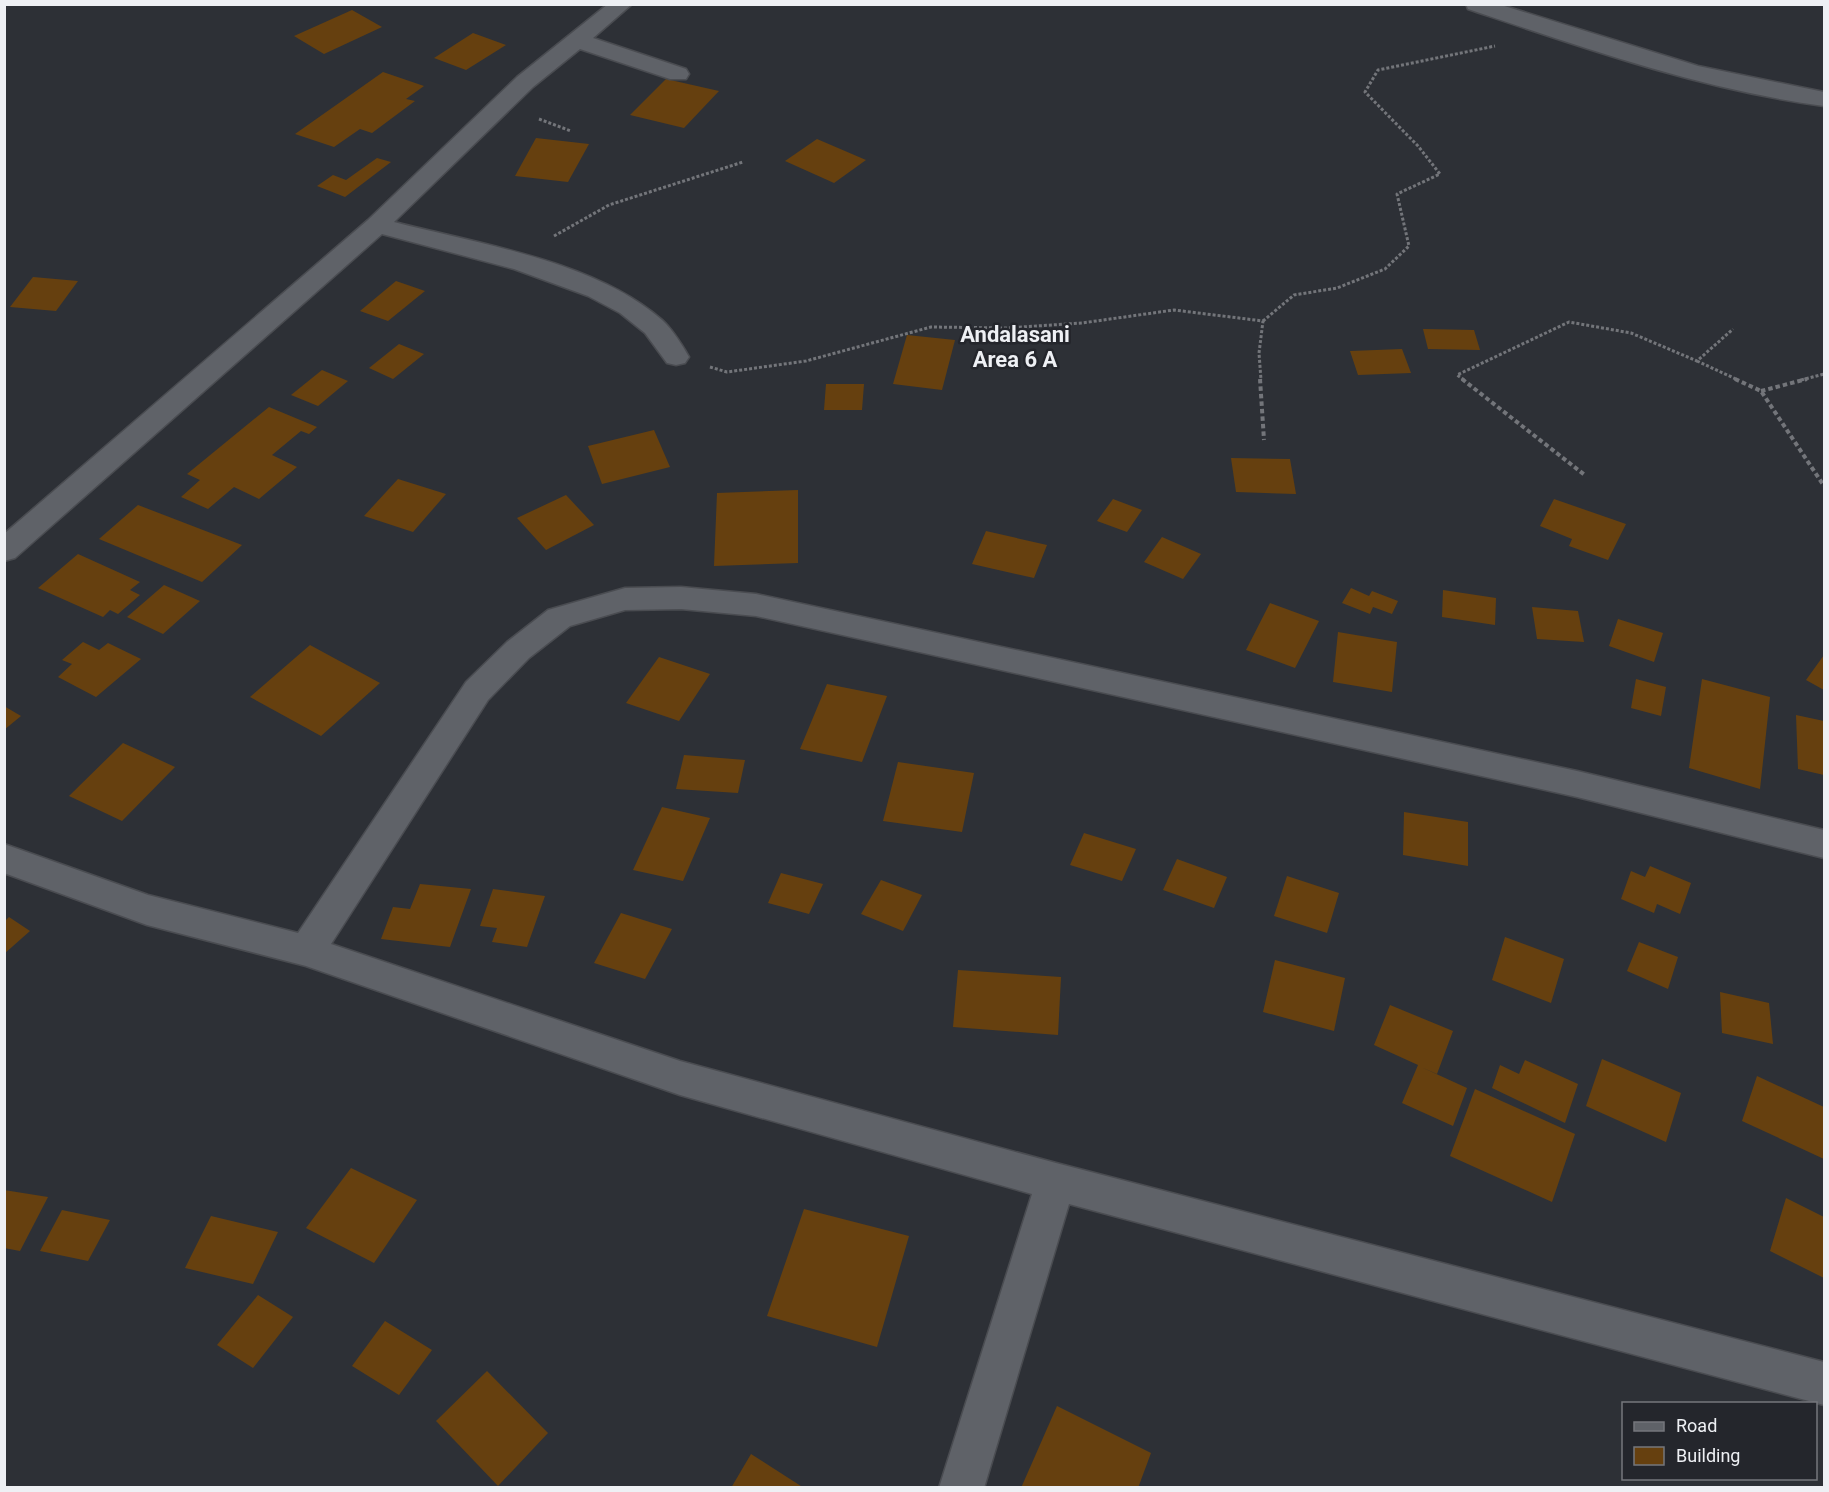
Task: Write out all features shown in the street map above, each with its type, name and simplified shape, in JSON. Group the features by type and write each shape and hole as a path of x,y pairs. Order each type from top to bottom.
{"street":[{"path":"4,550 377,225 525,82 622,4"},
{"path":"1476,4 1550,29 1739,84 1824,99"},
{"path":"576,40 678,74"},
{"path":"377,225 573,280 626,307 654,328 676,357"},
{"path":"306,951 477,691 518,650 559,618 625,599 681,598 756,605 1158,691 1565,782 1824,844"},
{"path":"4,858 147,910 306,951 680,1078 1056,1182 1824,1384"},
{"path":"961,1488 1056,1182"}],"path":[{"path":"1264,440 1259,353 1263,321 1294,295 1337,288 1385,269 1409,246 1397,194 1440,174 1418,146 1365,92 1378,70 1426,58 1484,50 1550,29"},
{"path":"502,259 534,247 609,205 743,162"},
{"path":"676,357 727,372 806,361 931,327 1006,327 1072,323 1174,310 1263,321"},
{"path":"1586,476 1457,375 1569,322 1631,333 1761,391 1824,486"},
{"path":"1697,361 1733,329"},
{"path":"1761,391 1824,374"}],"building":[{"path":"352,10 382,27 324,54 294,36"},
{"path":"473,33 506,45 466,70 434,58"},
{"path":"383,72 424,86 406,99 415,101 372,133 360,129 334,147 295,134"},
{"path":"666,79 719,91 684,128 630,115"},
{"path":"536,138 589,144 568,182 515,176"},
{"path":"817,139 866,160 834,183 785,161"},
{"path":"377,158 391,162 345,197 317,186 333,175 346,180"},
{"path":"33,277 78,281 56,311 10,307"},
{"path":"396,281 425,291 388,321 360,311"},
{"path":"1423,329 1474,330 1480,350 1428,349"},
{"path":"907,335 955,340 942,390 893,384"},
{"path":"399,344 424,354 393,379 369,368"},
{"path":"1402,349 1411,373 1358,375 1350,351"},
{"path":"322,370 348,381 318,406 291,395"},
{"path":"826,384 864,384 862,410 824,410"},
{"path":"269,407 317,427 309,434 301,431 272,455 297,467 259,499 234,487 208,509 181,497 200,480 187,474"},
{"path":"654,430 670,467 602,484 588,446"},
{"path":"1231,458 1290,459 1296,494 1236,492"},
{"path":"398,479 446,494 413,532 364,516"},
{"path":"798,490 798,563 714,566 717,493"},
{"path":"566,495 594,525 546,550 517,518"},
{"path":"1113,499 1142,510 1127,532 1097,521"},
{"path":"1554,499 1626,524 1608,560 1569,546 1572,539 1540,526"},
{"path":"138,505 242,545 202,582 99,539"},
{"path":"986,531 1047,545 1034,578 972,564"},
{"path":"1162,537 1201,554 1183,579 1144,562"},
{"path":"78,554 140,582 130,590 140,595 118,614 110,610 103,617 38,588"},
{"path":"164,585 200,601 163,634 127,617"},
{"path":"1351,588 1369,596 1372,591 1398,601 1392,614 1373,607 1370,614 1342,603"},
{"path":"1443,590 1496,598 1495,625 1442,617"},
{"path":"1270,603 1319,621 1295,668 1246,650"},
{"path":"1532,607 1578,611 1584,642 1537,639"},
{"path":"1618,619 1663,633 1654,662 1609,646"},
{"path":"1338,632 1397,642 1392,692 1333,682"},
{"path":"83,642 99,650 108,643 141,659 96,697 58,677 72,664 62,660"},
{"path":"310,645 380,683 321,736 250,697"},
{"path":"1824,655 1824,690 1806,680"},
{"path":"659,657 710,674 679,721 626,703"},
{"path":"1636,679 1666,687 1661,716 1631,708"},
{"path":"1702,679 1770,697 1760,789 1689,768"},
{"path":"827,684 887,696 862,762 800,749"},
{"path":"4,706 21,716 4,730"},
{"path":"1796,715 1824,721 1824,775 1798,769"},
{"path":"123,743 175,767 122,821 69,796"},
{"path":"684,755 745,760 738,793 676,789"},
{"path":"898,762 974,773 962,832 883,821"},
{"path":"662,807 710,818 683,881 633,870"},
{"path":"1404,812 1468,822 1468,866 1403,855"},
{"path":"1084,833 1136,849 1122,881 1070,865"},
{"path":"1177,859 1227,877 1214,908 1163,890"},
{"path":"1650,866 1691,883 1680,914 1657,904 1654,913 1621,899 1631,871 1645,877"},
{"path":"781,873 823,884 809,914 768,903"},
{"path":"1287,876 1339,893 1327,933 1274,916"},
{"path":"881,880 922,895 903,931 861,914"},
{"path":"420,884 471,889 450,947 381,939 393,907 410,909"},
{"path":"493,889 545,896 527,947 492,942 497,928 480,926"},
{"path":"621,913 672,929 645,979 594,963"},
{"path":"9,917 30,931 4,954 4,922"},
{"path":"1505,937 1564,959 1551,1003 1492,980"},
{"path":"1639,942 1678,957 1668,989 1627,971"},
{"path":"1275,960 1345,978 1334,1031 1263,1012"},
{"path":"958,970 1061,977 1058,1035 953,1027"},
{"path":"1720,992 1769,1003 1773,1044 1722,1033"},
{"path":"1390,1005 1453,1031 1437,1074 1421,1067 1467,1088 1453,1126 1402,1103 1418,1065 1374,1045"},
{"path":"1602,1059 1681,1093 1666,1142 1586,1106"},
{"path":"1525,1060 1578,1084 1565,1123 1492,1088 1500,1065 1519,1074"},
{"path":"1757,1076 1824,1107 1824,1159 1742,1121"},
{"path":"1475,1089 1575,1134 1552,1202 1450,1156"},
{"path":"351,1168 417,1200 374,1263 306,1228"},
{"path":"4,1190 48,1197 20,1251 4,1248"},
{"path":"1786,1198 1824,1217 1824,1278 1770,1251"},
{"path":"804,1209 909,1236 877,1347 767,1316"},
{"path":"62,1210 110,1220 88,1261 40,1251"},
{"path":"211,1216 278,1232 253,1284 185,1268"},
{"path":"258,1295 293,1317 253,1368 217,1345"},
{"path":"385,1321 432,1350 399,1395 352,1366"},
{"path":"487,1371 548,1433 498,1486 436,1421"},
{"path":"1057,1406 1151,1453 1138,1488 1021,1488"},
{"path":"751,1454 804,1488 731,1488"}],"district":[{"name":"Andalasani Area 6 A","path":"1015,346"}]}
